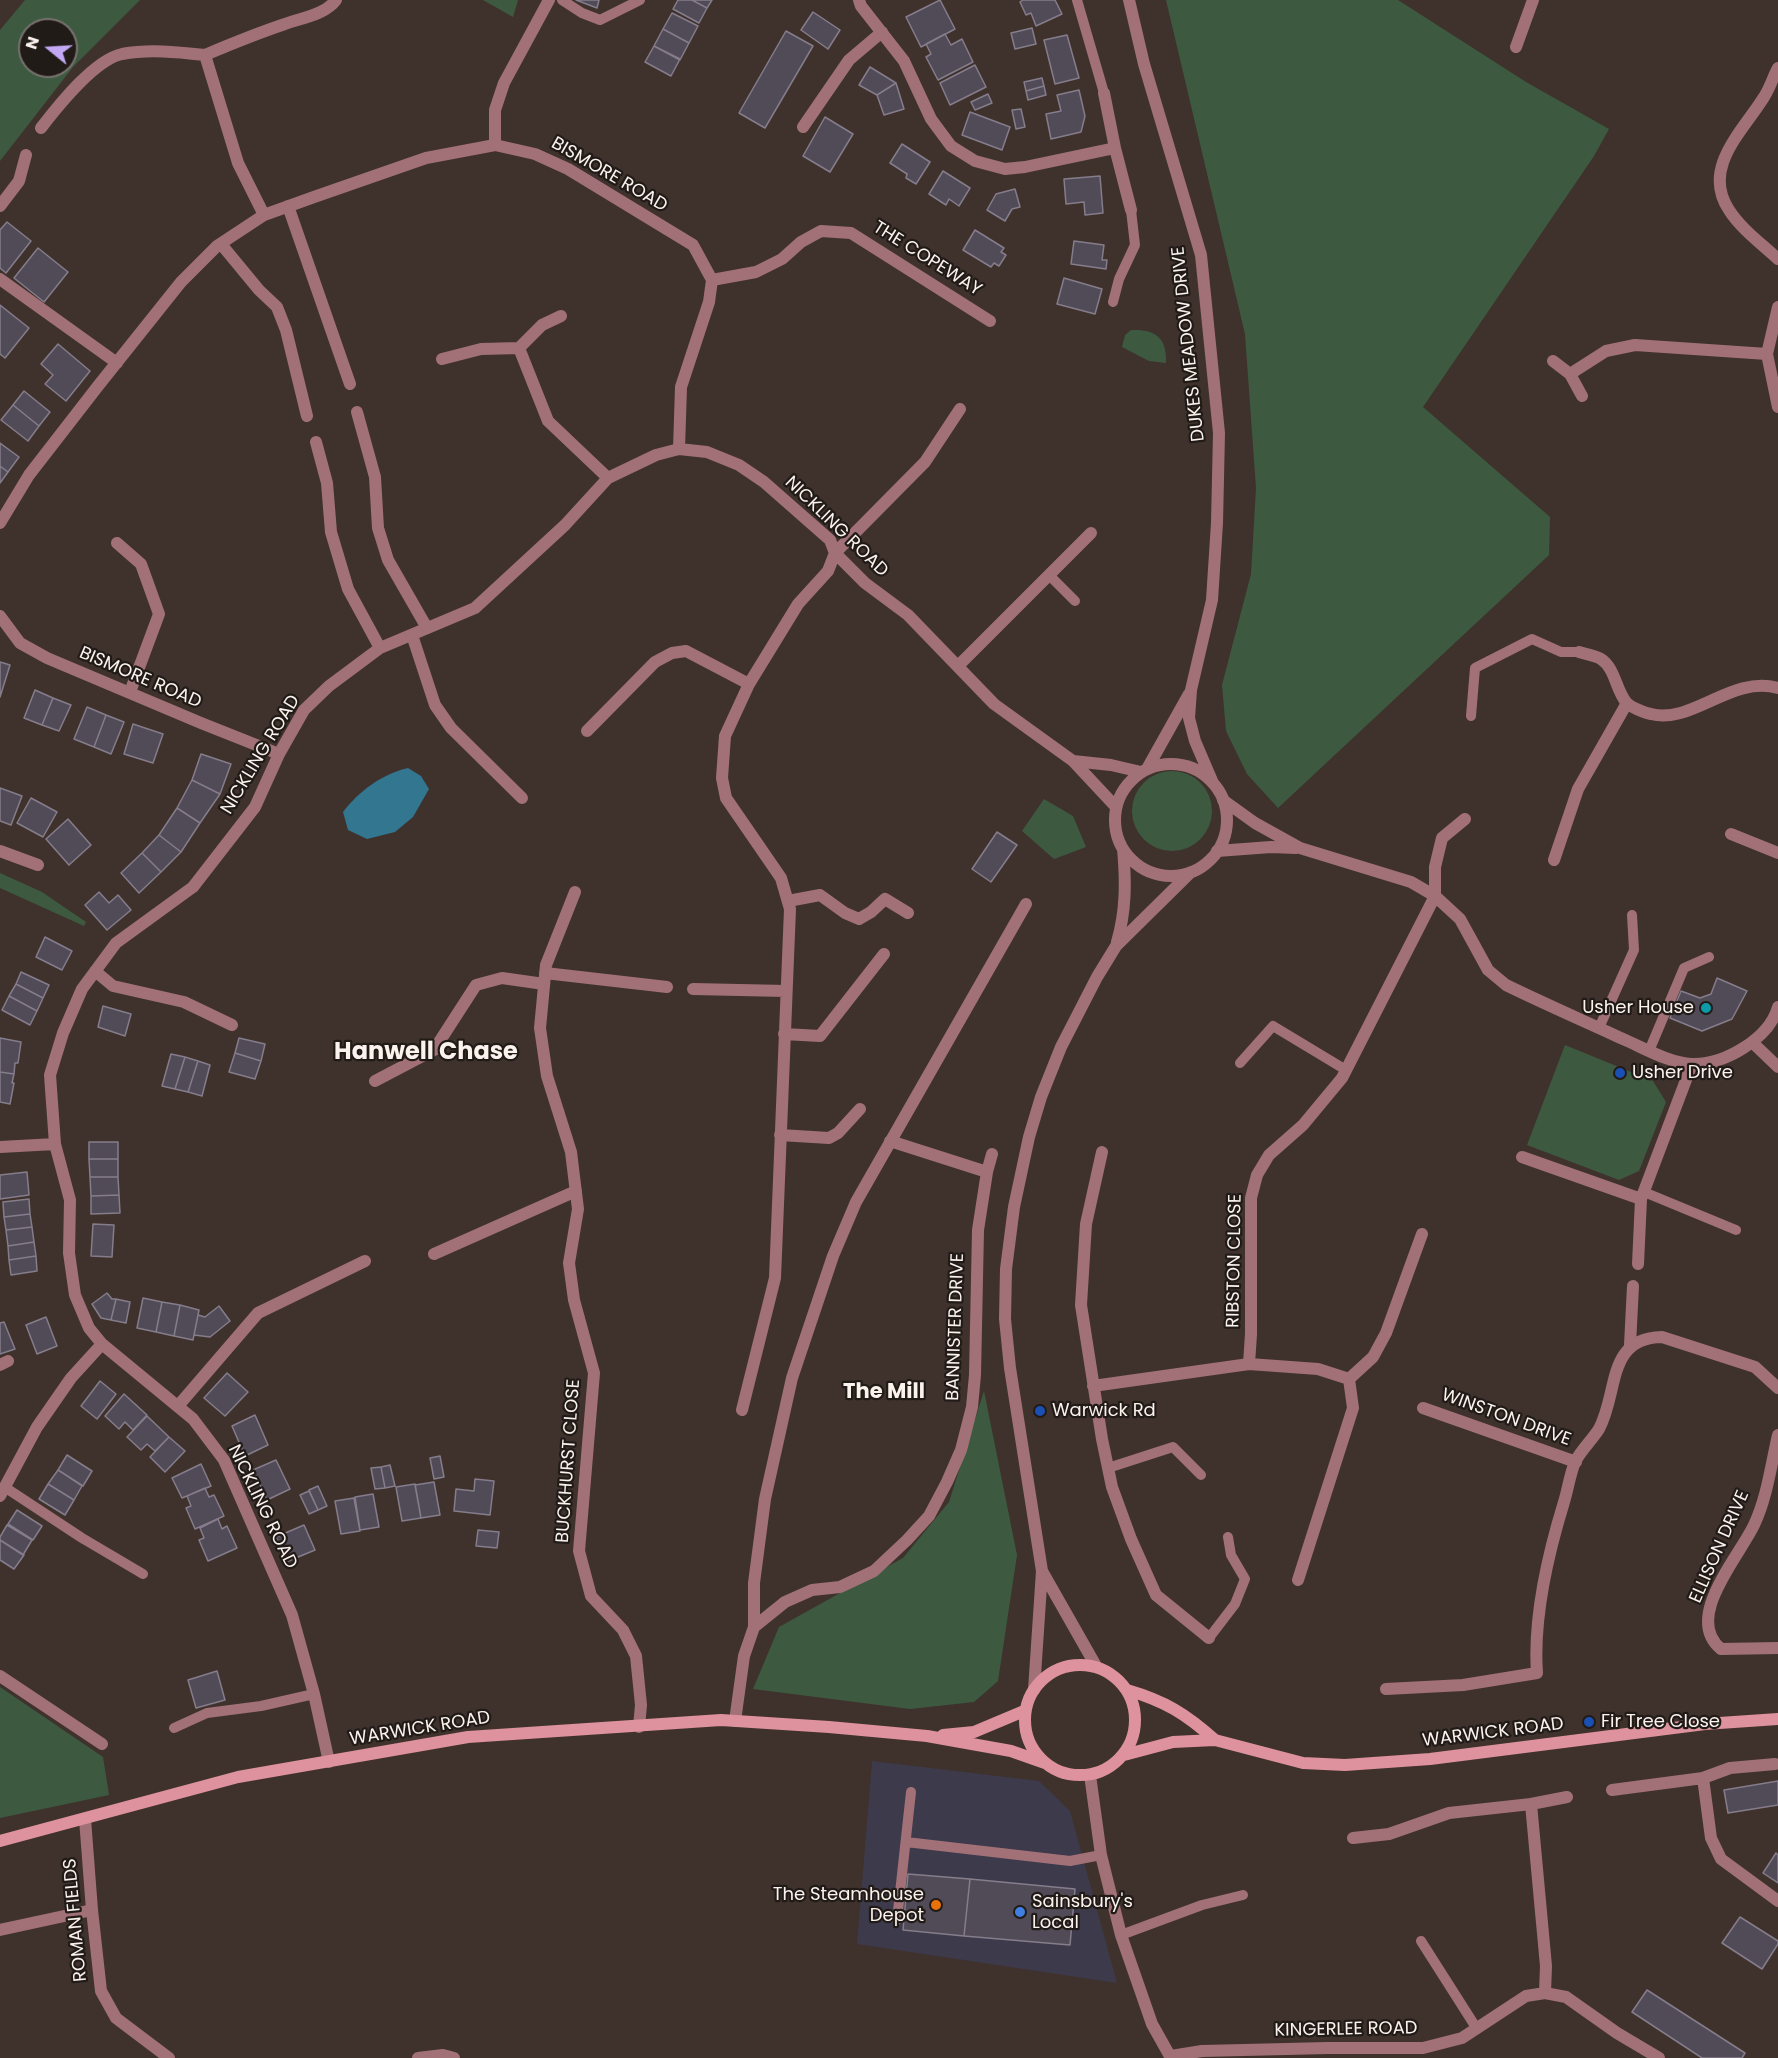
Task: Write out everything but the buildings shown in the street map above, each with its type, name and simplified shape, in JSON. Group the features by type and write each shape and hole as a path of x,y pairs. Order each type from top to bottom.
{"main road":[{"path":"1078,1664 1095,1666 1108,1672 1127,1690 1134,1706 1136,1723 1132,1740 1124,1755 1102,1771 1090,1774 1074,1775 1058,1771 1044,1762 1033,1749 1026,1734 1024,1711 1034,1690 1046,1677 1061,1668 1078,1664"},
{"name":"WARWICK ROAD","path":"1127,1690 1151,1697 1175,1709 1193,1720 1215,1740"},
{"name":"WARWICK ROAD","path":"927,1736 974,1732 1024,1711"},
{"name":"WARWICK ROAD","path":"1124,1755 1173,1742 1215,1740 1303,1763 1345,1765 1430,1759 1705,1724 1778,1719"},
{"name":"WARWICK ROAD","path":"0,1841 238,1777 468,1737 721,1720 927,1736 1011,1751 1044,1762"}],"street":[{"path":"41,128 68,95 97,67 119,54 161,51 204,55 315,14 336,0"},
{"path":"859,0 861,6 904,61 931,119 951,146 975,161 1005,169 1115,148"},
{"name":"DUKES MEADOW DRIVE","path":"1129,0 1144,64 1202,255 1219,433 1217,523 1212,600 1191,690 1189,718 1195,741 1213,783"},
{"path":"1516,46 1533,0"},
{"path":"495,145 495,110 504,83 547,5"},
{"path":"803,127 849,60 882,32"},
{"path":"204,55 238,163 264,215"},
{"path":"1778,68 1765,95 1735,138 1724,159 1718,184 1729,210 1778,259"},
{"path":"1104,93 1131,210"},
{"name":"BISMORE ROAD","path":"0,523 29,475 181,282 221,244 264,215 426,158 495,145 535,154 568,169 693,245 712,280"},
{"path":"0,206 19,181 26,155"},
{"path":"288,206 350,384"},
{"name":"THE COPEWAY","path":"712,280 756,272 782,259 801,242 821,231 851,233 990,321"},
{"path":"221,244 259,290 277,307 286,330 308,416"},
{"path":"0,279 117,363"},
{"path":"679,449 681,387 709,302 712,280"},
{"path":"1778,307 1767,354 1778,407"},
{"path":"442,359 481,349 519,348 542,325 561,316"},
{"path":"1570,374 1606,351 1635,345 1767,354"},
{"path":"519,348 548,421 608,478"},
{"path":"1553,361 1570,374 1582,396"},
{"path":"742,1410 775,1278 790,909 781,878 726,798 722,778 725,736 749,684 798,604 828,571 835,553 925,462 960,409"},
{"path":"357,412 375,477 378,528 388,560 427,628"},
{"path":"316,442 327,483 331,532 348,589 380,648"},
{"name":"NICKLING ROAD","path":"329,1762 314,1694 292,1615 224,1460 192,1419 102,1344 89,1328 75,1295 69,1253 70,1200 55,1144 50,1075 63,1033 82,989 116,943 192,887 255,807 279,754 304,710 328,686 380,648 475,608 565,525 608,478 656,454 679,449 707,452 739,465 764,482 830,540 835,553 865,583 908,615 994,704 1073,761 1116,807"},
{"path":"958,666 1091,533"},
{"path":"117,543 141,564 159,615 130,692"},
{"name":"BISMORE ROAD","path":"0,616 20,643 47,658 279,754"},
{"path":"411,635 435,705 451,728 522,798"},
{"path":"587,731 655,662 672,653 686,651 749,684"},
{"path":"1579,652 1601,659 1610,670 1627,703 1651,714 1672,716 1738,688 1771,686 1778,688"},
{"name":"DUKES MEADOW DRIVE","path":"1144,771 1191,690"},
{"path":"1554,860 1578,789 1600,746 1627,703"},
{"name":"NICKLING ROAD","path":"1073,761 1144,771"},
{"path":"1034,1690 1042,1571 1010,1368 1005,1319 1006,1269 1014,1207 1029,1137 1041,1097 1061,1047 1097,977 1116,946 1191,872 1210,860 1225,835 1227,817 1223,800 1213,783 1201,772 1171,763 1144,771 1126,786 1116,807 1116,830 1123,849 1126,885 1124,919 1116,946"},
{"path":"1223,800 1255,823 1300,848 1411,882 1435,896 1460,919 1488,970 1506,985 1649,1051 1692,1064 1713,1061 1733,1054 1753,1043 1776,1014 1778,1007"},
{"path":"1435,896 1435,867 1442,838 1465,819"},
{"path":"1731,834 1778,853"},
{"path":"1217,851 1271,846 1300,848"},
{"path":"1123,849 1131,860 1153,873 1178,875 1191,872"},
{"path":"0,851 38,865"},
{"name":"BUCKHURST CLOSE","path":"575,892 546,966 540,1028 547,1076 571,1152 578,1209 569,1263 574,1300 594,1373 579,1551 591,1596 623,1630 636,1656 640,1706 639,1726"},
{"path":"788,901 820,895 859,920 885,899 908,913"},
{"name":"RIBSTON CLOSE","path":"1249,1364 1251,1198 1257,1175 1269,1155 1303,1125 1342,1078 1435,896"},
{"path":"735,1721 744,1656 754,1627 754,1583 765,1499 792,1378 833,1256 856,1202 1026,904"},
{"path":"784,1035 820,1036 884,954"},
{"path":"95,972 113,986 184,1002 232,1025"},
{"path":"375,1081 434,1050 476,985 502,978 544,978 668,987"},
{"path":"693,989 786,991"},
{"path":"1753,1043 1778,1068"},
{"path":"1638,1264 1642,1196 1692,1064"},
{"path":"780,1135 829,1138 838,1133 860,1109"},
{"path":"890,1141 987,1172"},
{"path":"0,1147 55,1144"},
{"path":"1102,1152 1086,1224 1081,1305 1112,1487 1131,1539 1156,1595 1209,1638"},
{"name":"BANNISTER DRIVE","path":"754,1627 785,1602 812,1590 840,1587 874,1571 929,1516 947,1482 961,1450 972,1407 975,1375 978,1230 992,1154"},
{"path":"1522,1157 1642,1196"},
{"path":"434,1254 576,1191"},
{"path":"1349,1379 1373,1358 1386,1333 1422,1234"},
{"path":"178,1406 258,1313 365,1261"},
{"path":"1633,1286 1630,1345 1646,1337 1662,1337 1755,1367 1778,1388"},
{"path":"3,1492 37,1427 71,1378 102,1344"},
{"name":"WINSTON DRIVE","path":"1386,1689 1463,1686 1537,1673 1535,1650 1548,1558 1576,1462 1600,1428 1619,1364 1630,1345"},
{"path":"1093,1386 1249,1364 1318,1369 1349,1379"},
{"path":"1298,1580 1353,1408 1349,1379"},
{"name":"WINSTON DRIVE","path":"1424,1408 1576,1462"},
{"name":"ELLISON DRIVE","path":"1778,1435 1763,1500 1754,1525 1720,1582 1710,1607 1707,1628 1714,1643 1721,1649 1778,1648"},
{"path":"1042,1571 1095,1666"},
{"path":"0,1676 102,1744"},
{"path":"1612,1790 1703,1778 1730,1768 1775,1764"},
{"path":"1090,1774 1101,1855 1121,1935 1152,2024 1171,2057"},
{"path":"1703,1778 1711,1838 1721,1859 1778,1901"},
{"path":"1353,1838 1389,1834 1449,1813 1531,1804 1567,1797"},
{"path":"1531,1804 1546,1966 1545,1993 1566,1997 1617,2033 1659,2058"},
{"name":"ROMAN FIELDS","path":"85,1819 101,1991 116,2018 169,2058"},
{"path":"0,1930 92,1910"},
{"name":"KINGERLEE ROAD","path":"1171,2057 1202,2051 1423,2048 1461,2038 1527,1996 1545,1993"},
{"path":"418,2058 443,2055 454,2058"}],"lane":[{"path":"562,0 582,13 600,20 640,0"},
{"path":"1077,0 1104,93"},
{"path":"1113,302 1119,279 1135,245 1131,210"},
{"path":"1049,575 1075,601"},
{"path":"1471,716 1475,668 1532,639 1562,652 1579,652"},
{"path":"1599,1028 1634,950 1632,915"},
{"path":"1649,1051 1684,968 1708,957"},
{"path":"1240,1062 1273,1026 1346,1070"},
{"path":"1642,1196 1736,1230"},
{"path":"1108,1468 1173,1447 1201,1475"},
{"path":"3,1492 143,1574"},
{"path":"1209,1638 1235,1604 1245,1579 1232,1556 1228,1537"},
{"path":"174,1728 207,1713 261,1706 314,1694"},
{"path":"897,1920 911,1792"},
{"path":"906,1842 1070,1861 1101,1855"},
{"path":"1121,1935 1202,1905 1243,1895"},
{"path":"1421,1941 1477,2029"}],"shaded area":[{"path":"872,1761 1039,1781 1070,1811 1117,1983 857,1944"}],"green space":[{"path":"25,0 140,0 78,62 78,18 18,18 18,78 64,78 0,161 0,30"},
{"path":"483,0 518,0 513,17"},
{"path":"1166,0 1398,0 1526,82 1609,129 1594,156 1423,407 1550,517 1549,555 1278,808 1247,774 1226,731 1222,685 1251,574 1256,488 1245,334"},
{"path":"1131,330 1147,331 1158,337 1164,347 1166,363 1149,361 1122,347 1125,335"},
{"path":"1172,771 1187,774 1200,783 1209,796 1212,811 1209,826 1200,839 1187,848 1172,851 1157,848 1144,839 1135,826 1132,811 1135,796 1144,783 1157,774"},
{"path":"1044,799 1073,816 1086,847 1054,859 1022,831"},
{"path":"0,873 42,892 86,922 84,926 0,888"},
{"path":"1565,1045 1653,1081 1666,1102 1639,1171 1619,1180 1527,1145"},
{"path":"984,1391 1017,1555 998,1681 974,1702 910,1709 753,1689 779,1627 903,1558 949,1502"},
{"path":"0,1687 103,1757 109,1795 0,1818"}],"water":[{"path":"408,768 421,776 429,789 413,817 395,832 367,839 348,830 343,812 356,797 380,779"}],"place":[{"name":"Usher House","path":"1706,1008"},
{"name":"Usher Drive","path":"1620,1073"},
{"name":"Warwick Rd","path":"1040,1411"},
{"name":"Fir Tree Close","path":"1589,1722"},
{"name":"The Steamhouse Depot","path":"936,1905"},
{"name":"Sainsbury's Local","path":"1020,1912"}],"district":[{"name":"Hanwell Chase","path":"426,1053"},
{"name":"The Mill","path":"884,1393"}]}
